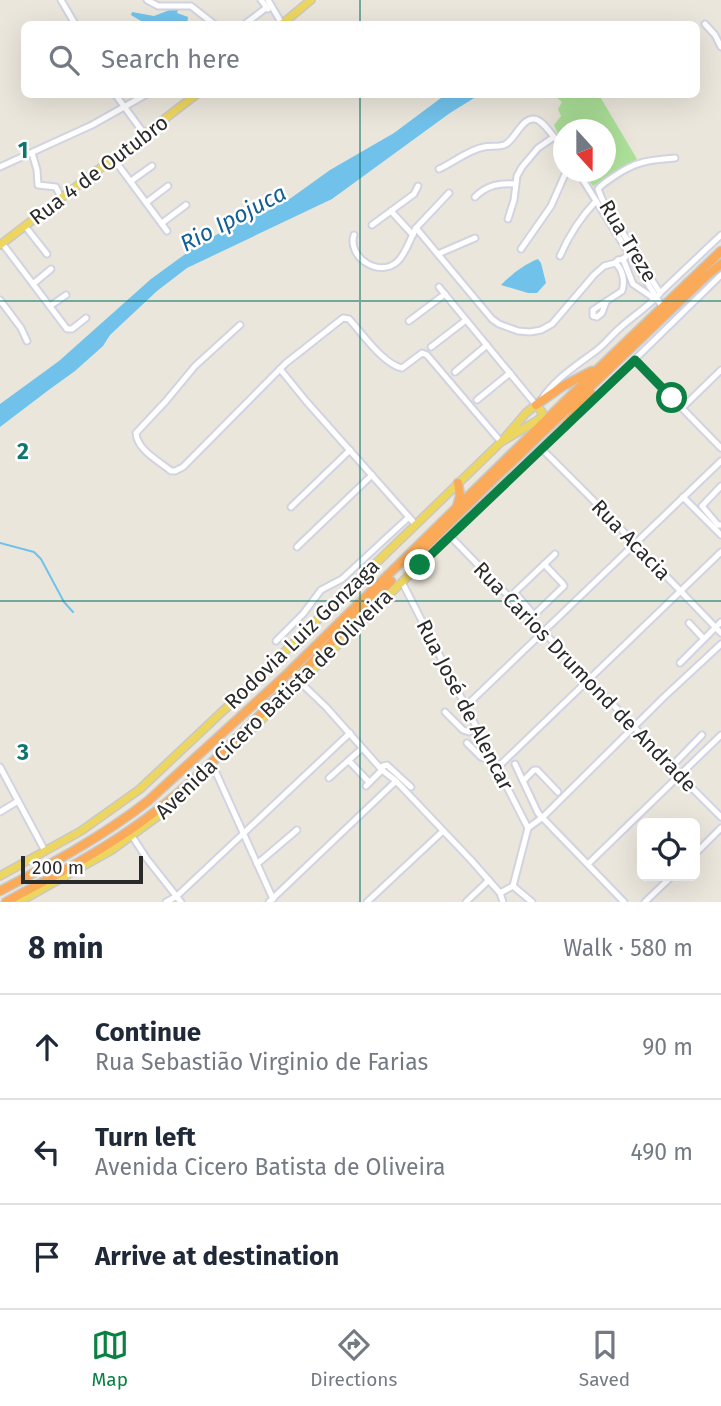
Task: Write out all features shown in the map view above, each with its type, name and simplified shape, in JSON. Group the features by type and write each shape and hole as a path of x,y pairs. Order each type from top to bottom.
{"highway":[{"name":"Rodovia Luiz Gonzaga","path":"6,902 68,869 132,829 207,767 394,577 619,359 721,251"},
{"name":"Rodovia Luiz Gonzaga","path":"0,891 79,848 124,820 148,801 286,676 598,369 721,264"},
{"path":"538,404 563,386 598,369"},
{"path":"564,426 594,384"},
{"path":"455,510 460,496 458,483"}],"main road":[{"path":"286,21 311,0"},
{"name":"Rua 4 de Outubro","path":"1,244 192,98"},
{"path":"501,442 542,416 538,404"},
{"name":"Avenida Cicero Batista de Oliveira","path":"0,876 81,831 140,789 233,703 538,404"},
{"name":"Avenida Cicero Batista de Oliveira","path":"19,902 88,865 165,811 564,426"}],"street":[{"path":"61,0 73,21"},
{"path":"147,0 158,6 191,6 210,21"},
{"path":"261,0 276,16"},
{"path":"268,0 280,21"},
{"path":"249,21 266,8"},
{"path":"705,24 721,47"},
{"path":"118,98 145,135"},
{"path":"0,167 141,98"},
{"path":"439,169 474,149 506,144 527,120 532,118 540,122 553,136"},
{"path":"508,219 514,200 515,184 522,167 553,138"},
{"path":"32,153 38,185 56,187 61,198"},
{"path":"113,158 167,231"},
{"name":"Rua Treze","path":"658,296 598,189 638,162 675,158"},
{"path":"131,181 152,166"},
{"path":"521,249 546,214 560,182"},
{"path":"584,182 639,272 658,296 670,325"},
{"path":"475,197 492,185 515,184"},
{"path":"147,202 168,186"},
{"path":"372,225 414,194 418,186"},
{"path":"354,235 353,249 358,257 368,264 389,267 402,257 416,228 449,193"},
{"path":"560,256 574,229 596,201"},
{"path":"162,223 186,205"},
{"path":"391,211 413,235"},
{"path":"25,226 47,254"},
{"path":"416,228 492,319 510,329 530,332 552,324 594,275 604,266 619,261 628,252"},
{"path":"439,287 538,404 548,390 658,296 721,235"},
{"path":"438,254 475,238"},
{"path":"1,244 67,329 72,329 86,318"},
{"path":"619,261 633,284 658,296"},
{"path":"606,302 624,286 619,261"},
{"path":"33,284 51,270"},
{"path":"631,278 639,272"},
{"name":"Avenida Cicero Batista de Oliveira","path":"564,426 721,275"},
{"path":"639,289 646,282"},
{"path":"409,321 445,294"},
{"path":"50,306 66,295"},
{"path":"0,300 21,328 27,341"},
{"path":"240,326 195,366 138,429 135,438 140,446 172,471 180,470 280,369 338,321 347,317 396,367 402,368 422,353 427,355 501,442"},
{"path":"431,346 466,320"},
{"path":"455,372 487,345"},
{"path":"619,359 627,368"},
{"path":"635,360 721,448"},
{"path":"280,369 415,525"},
{"path":"682,408 721,370"},
{"path":"477,400 510,373"},
{"name":"Rua Acacia","path":"541,448 721,633"},
{"path":"291,507 350,450"},
{"path":"466,706 721,461"},
{"path":"297,547 372,475"},
{"path":"721,486 702,506 721,535"},
{"path":"684,497 709,519 721,525"},
{"path":"276,641 303,614 321,590 342,579 409,517"},
{"name":"Rua Carios Drumond de Andrade","path":"450,536 521,606 542,633 721,817"},
{"path":"467,743 481,757 496,765 721,552"},
{"path":"544,565 564,586 535,614 521,606 515,592 555,554"},
{"name":"Rua José de Alencar","path":"402,582 528,828"},
{"path":"680,663 721,622"},
{"path":"689,623 704,639"},
{"path":"500,893 513,886 528,828 543,817 721,644"},
{"path":"300,682 489,880 500,893 503,902"},
{"path":"445,712 463,730 470,732 478,729"},
{"path":"166,902 177,896 350,733"},
{"path":"671,767 702,735"},
{"path":"588,864 721,735"},
{"path":"329,778 359,751"},
{"path":"348,761 368,784 383,766 389,765 411,787"},
{"path":"515,765 536,809 624,902"},
{"path":"0,766 46,851"},
{"path":"213,766 272,901 396,781"},
{"path":"523,781 537,770 558,792"},
{"path":"0,812 18,801"},
{"path":"700,849 721,828"},
{"path":"257,864 297,830"},
{"path":"367,902 443,831"},
{"path":"132,836 181,902"},
{"path":"466,902 489,880"},
{"path":"645,902 668,881"},
{"path":"513,886 532,902"}],"green space":[{"path":"557,98 601,98 613,119 559,119 561,116 558,109 562,102"},
{"path":"616,124 637,159 616,172"}],"water":[{"path":"179,8 177,13 188,17 187,21 141,21 131,15 132,12 154,16"},
{"name":"Rio Ipojuca","path":"441,98 474,98 332,199 187,268 157,291 75,371 0,427 0,404 59,361 151,279 199,244 291,198 330,170 394,133"},
{"path":"538,259 546,283 537,293 501,285 518,270"}],"waterway":[{"path":"0,543 34,552 73,612"}],"route":[{"path":"420,565 635,360 672,398"}]}
